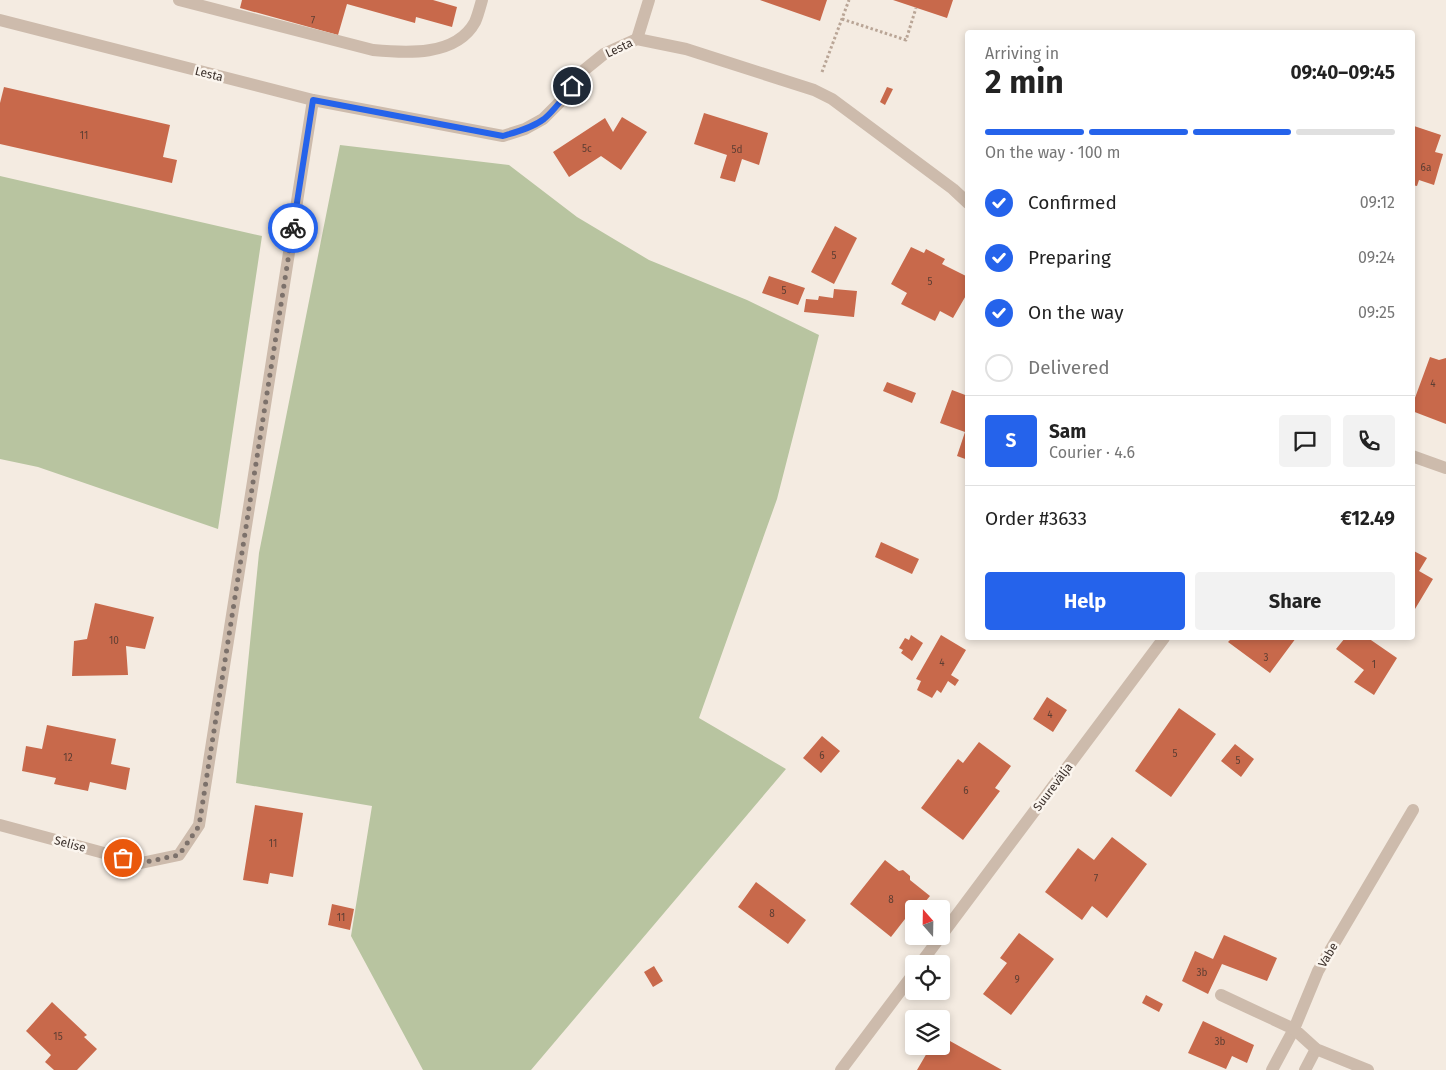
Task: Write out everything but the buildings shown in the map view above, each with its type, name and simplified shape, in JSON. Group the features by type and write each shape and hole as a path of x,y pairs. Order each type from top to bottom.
{"street":[{"path":"179,0 364,48 403,53 438,49 458,40 474,23 482,0"},
{"path":"637,39 649,0"},
{"name":"Lesta","path":"0,20 313,100 503,136 525,129 543,119 562,100 583,72 604,54 637,39 686,49 814,90 832,99 953,188 965,200"},
{"name":"Selise","path":"0,825 141,863 179,855 199,826 313,100"},
{"path":"1415,457 1446,468"},
{"name":"Suurevälja","path":"950,924 1163,640"},
{"name":"Vabe","path":"1272,1070 1294,1029 1318,971 1413,810"},
{"path":"841,1070 905,985"},
{"path":"1221,995 1294,1029 1316,1049 1368,1070"},
{"path":"1305,1070 1316,1049"}],"path":[{"path":"814,90 849,0"},
{"path":"842,19 906,40 916,8"}],"green space":[{"path":"340,145 509,165 577,217 649,260 747,300 819,335 777,499 699,718 786,769 531,1070 423,1070 351,936 372,806 236,783 259,553"},
{"path":"0,176 262,236 218,529 38,467 0,459"}],"way so far":[{"path":"123,858 141,863 179,855 199,826 293,228"}],"route":[{"path":"293,228 313,100 503,136 525,129 543,119 562,100 572,86"}]}
